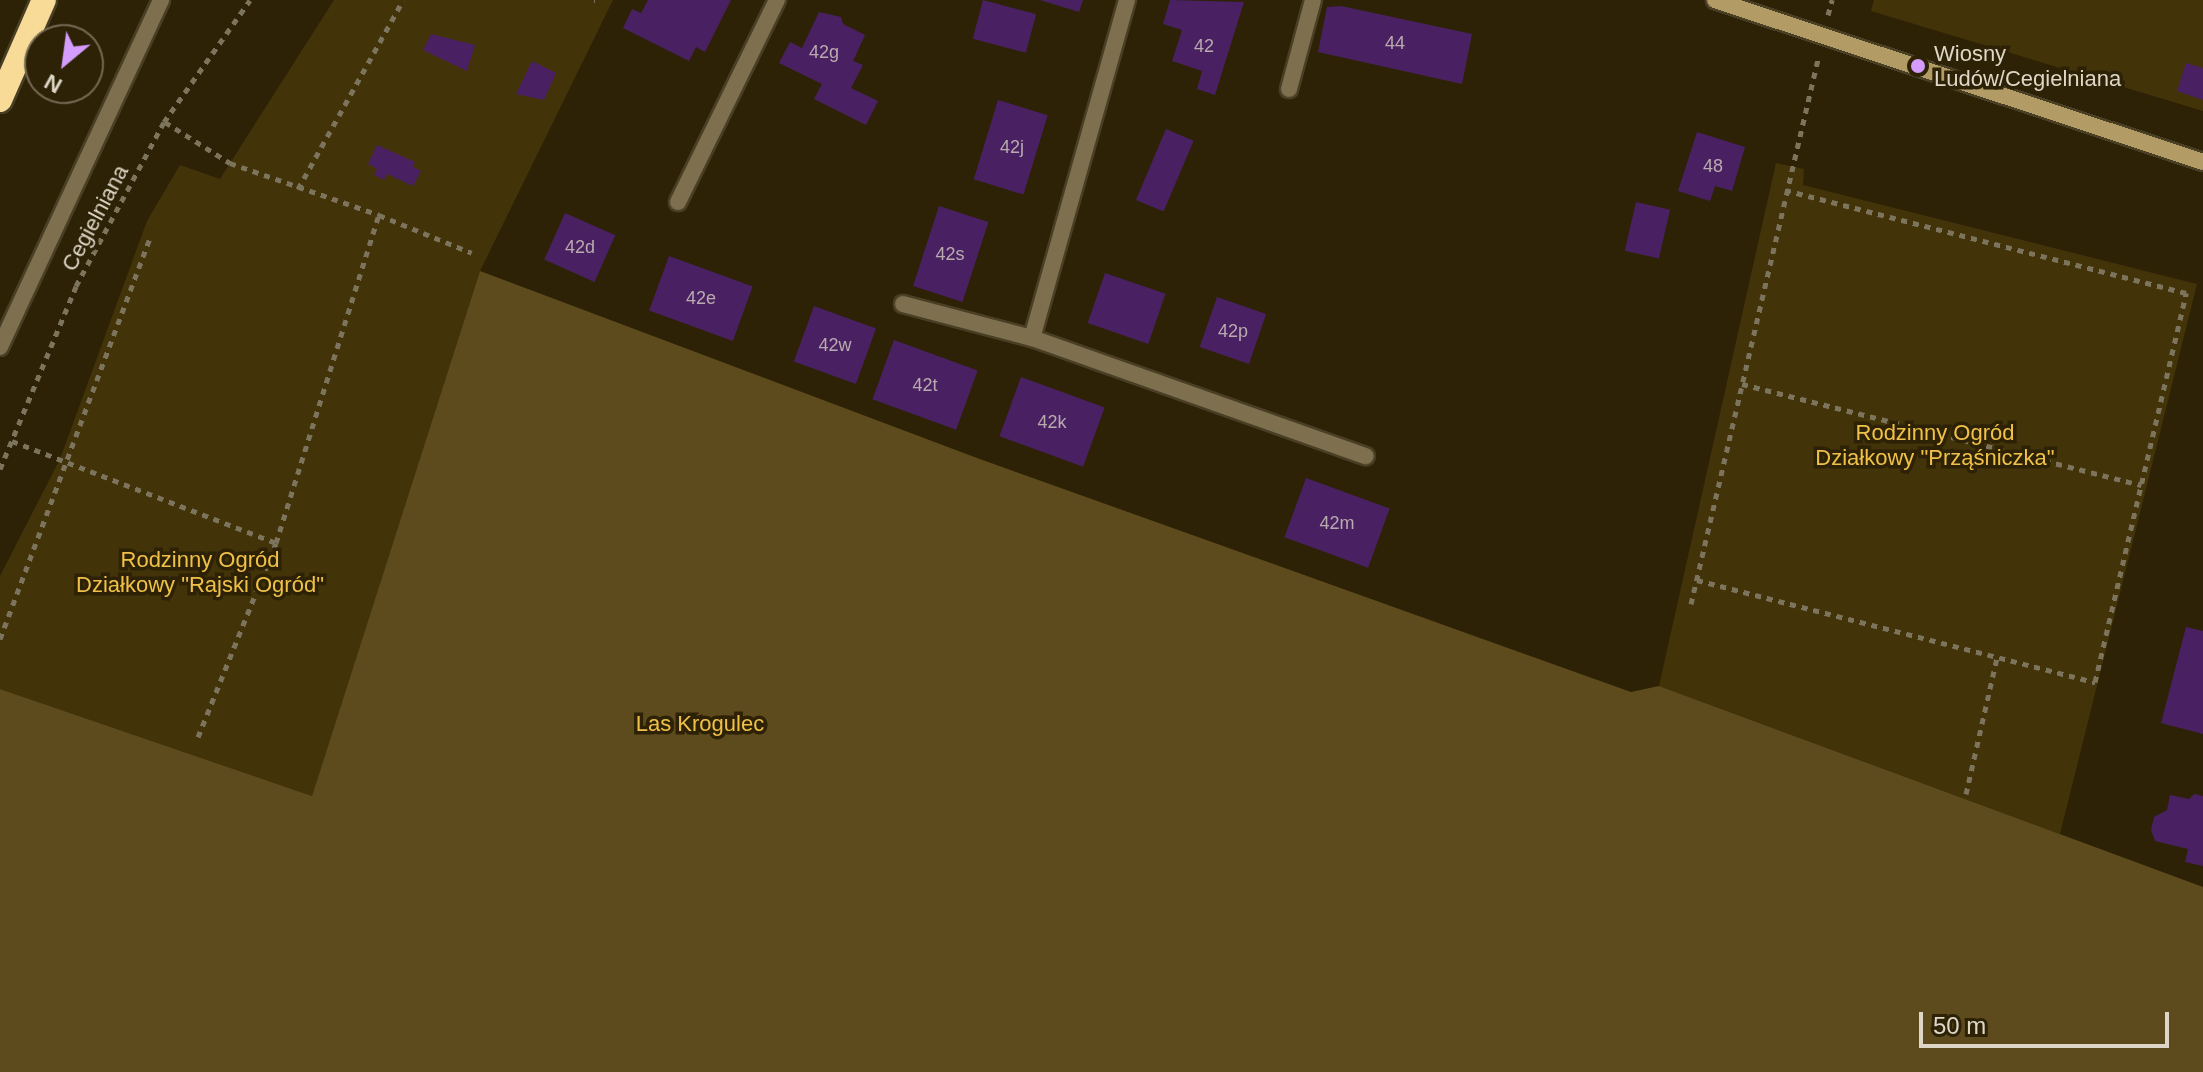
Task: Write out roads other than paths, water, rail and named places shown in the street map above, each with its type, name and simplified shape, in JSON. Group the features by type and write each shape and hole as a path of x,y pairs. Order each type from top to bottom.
{"highway":[{"path":"0,100 44,0"}],"street":[{"path":"1715,0 2203,162"}],"lane":[{"path":"0,347 161,0"},
{"path":"678,202 777,0"},
{"path":"1032,338 1127,0"},
{"path":"1289,89 1313,0"},
{"path":"903,304 1032,338 1366,456"}],"place":[{"name":"Wiosny Ludów/Cegielniana","path":"1918,66"}],"park label":[{"name":"Rodzinny Ogród Działkowy \"Prząśniczka\"","path":"1935,444"},
{"name":"Rodzinny Ogród Działkowy \"Rajski Ogród\"","path":"200,572"},
{"name":"Las Krogulec","path":"700,724"}]}
